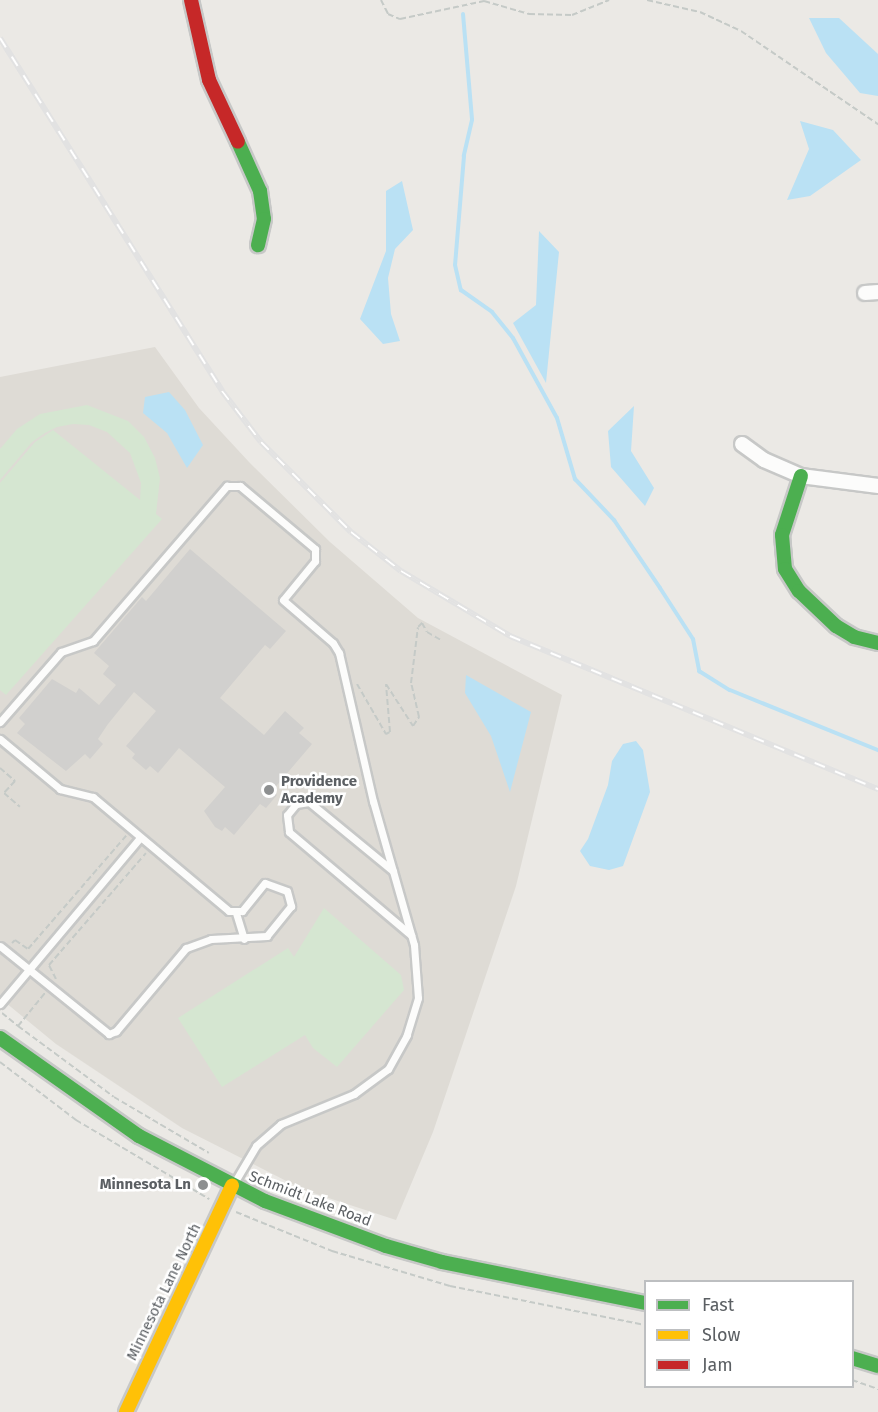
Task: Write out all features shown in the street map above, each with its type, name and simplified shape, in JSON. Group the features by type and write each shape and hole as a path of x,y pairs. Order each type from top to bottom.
{"street":[{"path":"191,0 209,80 260,191 264,219 258,245"},
{"path":"742,444 764,460 801,476 878,486"},
{"path":"801,476 782,535 785,570 799,591 836,627 854,637 878,643"},
{"name":"Schmidt Lake Road","path":"0,1038 139,1136 232,1186 322,1224 431,1259 644,1303"},
{"name":"Minnesota Lane North","path":"126,1412 232,1186"},
{"path":"854,1359 878,1366"}],"lane":[{"path":"0,722 61,652 93,641 227,486 240,486 315,549 315,561 283,600 333,643 346,684 411,935 418,998 406,1035 388,1069 354,1094 280,1124 256,1146 232,1186"},
{"path":"0,739 60,789 86,793 236,913 244,939"},
{"path":"393,871 309,802 297,804 287,815 289,832 411,935"},
{"path":"0,1004 27,969 140,838"},
{"path":"3,948 49,988 109,1034 116,1031 186,948 210,939 267,936 291,906 290,898 280,886 265,883 242,911 236,913"}],"path":[{"path":"381,0 388,14 400,19 484,1 529,14 572,15 609,0"},
{"path":"647,0 700,12 741,31 878,124"},
{"path":"346,684 356,682 386,734 390,732 386,684 413,726 419,717 411,683 418,627 422,623 427,632 441,640"},
{"path":"0,768 15,781 4,793 20,807"},
{"path":"3,948 15,940 28,949 116,844"},
{"path":"18,1026 57,978 49,965 141,858"},
{"path":"0,1011 114,1097 214,1156"},
{"path":"854,1381 878,1389"}],"shaded area":[{"name":"Providence Academy","path":"155,347 199,408 249,462 330,542 418,618 562,695 516,886 433,1132 396,1220 304,1190 182,1128 56,1044 0,998 0,377"}],"green space":[{"path":"87,405 128,421 144,437 155,458 160,478 156,514 162,519 6,695 0,690 0,483 35,442 53,430 140,500 141,483 130,453 107,432 89,425 73,424 57,427 45,433 32,442 0,480 0,449 17,429 40,414"},
{"path":"324,908 401,975 404,990 337,1067 313,1048 305,1035 222,1087 178,1018 288,948 294,957"}],"water":[{"path":"809,18 839,18 878,54 878,96 860,93 826,53"},
{"path":"800,121 833,130 861,160 810,196 787,200 809,149"},
{"path":"402,181 413,230 395,249 388,278 391,314 400,341 383,344 360,319 386,251 386,191"},
{"path":"539,231 559,252 546,383 513,323 536,305"},
{"path":"169,392 185,410 203,445 187,468 167,433 143,413 145,397"},
{"path":"634,406 631,451 654,488 645,506 611,467 608,431"},
{"path":"466,675 531,712 510,792 491,736 465,693"},
{"path":"636,741 643,750 650,792 623,866 609,870 590,866 580,851 588,839 608,785 612,761 623,744"}],"building":[{"path":"190,549 286,631 270,649 265,645 220,698 264,735 285,711 304,728 299,733 312,744 272,791 277,795 266,808 260,804 234,835 225,827 222,831 215,827 204,811 225,787 179,748 158,773 150,766 146,770 132,758 135,754 126,746 156,711 134,692 98,739 103,744 90,759 85,754 66,771 17,733 25,724 19,718 52,679 76,693 79,688 99,705 116,685 103,674 109,666 94,653 142,597 146,601"}],"waterway":[{"path":"463,14 472,120 464,156 455,265 461,290 492,312 513,338 557,418 575,479 614,520 693,639 699,671 730,690 878,750"}],"railway":[{"path":"0,38 222,391 261,442 351,532 401,571 510,636 878,789"}],"traffic: fast":[{"path":"238,142 260,191 264,219 258,245"},
{"path":"801,476 782,535 785,569 799,591 836,626 854,637 878,643"},
{"path":"0,1038 139,1136 265,1201 386,1246 442,1262 644,1303"},
{"path":"854,1359 878,1366"}],"traffic: slow":[{"path":"126,1412 232,1186"}],"traffic: jam":[{"path":"191,0 209,80 238,142"}],"place":[{"name":"Providence Academy","path":"269,790"},
{"name":"Minnesota Ln","path":"203,1185"}]}
